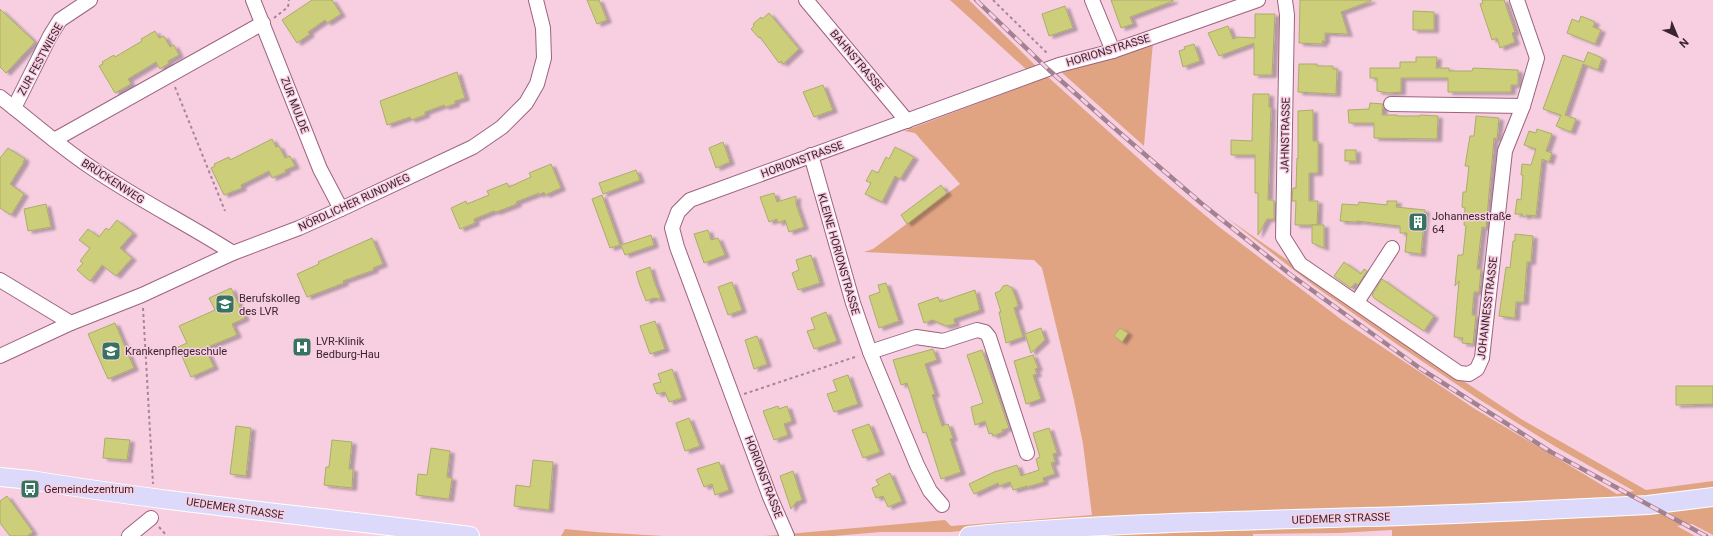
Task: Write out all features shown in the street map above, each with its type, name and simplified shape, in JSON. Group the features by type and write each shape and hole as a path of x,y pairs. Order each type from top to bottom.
{"main road":[{"name":"UEDEMER STRASSE","path":"0,477 27,479 265,512 470,536"},
{"name":"UEDEMER STRASSE","path":"969,536 1044,529 1146,523 1366,517 1616,507 1648,505 1713,497"}],"street":[{"name":"ZUR FESTWIESE","path":"14,108 50,36 60,20 90,0"},
{"name":"ZUR MULDE","path":"253,0 320,169 341,209"},
{"name":"NÖRDLICHER RUNDWEG","path":"0,356 71,323 142,295 233,253 299,228 473,147 502,127 526,103 537,84 544,58 543,28 536,0"},
{"name":"BAHNSTRASSE","path":"806,0 908,121"},
{"path":"1092,0 1113,51"},
{"name":"HORIONSTRASSE","path":"787,536 770,497 678,247 672,228 678,212 690,200 811,155 1059,65 1113,51 1258,0"},
{"name":"JAHNSTRASSE","path":"1285,0 1283,237 1300,264"},
{"name":"JOHANNESSTRASSE","path":"1300,264 1459,373 1469,374 1477,369 1482,358 1505,151 1523,106 1537,58 1517,0"},
{"path":"54,140 263,23"},
{"name":"BRÜCKENWEG","path":"0,97 89,166 140,199 233,253"},
{"path":"1391,104 1523,106"},
{"name":"KLEINE HORIONSTRASSE","path":"811,155 853,303 870,352 917,465 930,491 942,505"},
{"path":"1357,302 1392,248"},
{"path":"0,280 71,323"},
{"path":"870,352 916,337 943,341 977,330 985,332 989,337 1027,453"},
{"path":"129,536 151,518"}],"path":[{"path":"263,23 271,20 288,7 289,0"},
{"path":"993,0 1059,65"},
{"path":"170,75 225,211"},
{"path":"142,295 153,487 151,497"},
{"path":"734,397 870,352"}],"shaded area":[{"path":"950,0 969,0 1037,67 1028,71"},
{"path":"1153,42 1144,146 1060,71"},
{"path":"1048,77 1157,175 1218,226 1342,320 1475,409 1617,494 1634,491 1556,447 1477,398 1313,285 1227,218 1403,341 1521,419 1646,490 1713,481 1713,491 1645,499 1089,520 950,532 881,532 834,536 765,536 945,520 951,526 1092,515 1083,444 1074,400 1042,268 1034,260 864,252 873,249 960,184 915,133 904,131"},
{"path":"1713,502 1713,535 1692,524 1677,526 1695,536 1392,536 1392,530 1339,533 1253,534 1253,536 1060,536"},
{"path":"565,529 596,532 663,536 561,536"}],"building":[{"path":"312,0 332,0 341,14 327,23 325,20 308,32 310,34 297,43 282,20"},
{"path":"587,0 599,0 607,20 597,24"},
{"path":"1111,0 1173,1 1130,17 1133,24 1121,28"},
{"path":"1300,0 1371,1 1341,12 1348,34 1325,33 1325,41 1322,41 1323,44 1299,43"},
{"path":"1482,0 1504,0 1515,32 1512,33 1515,42 1500,48 1497,38 1492,40 1480,4 1483,3"},
{"path":"1065,6 1073,28 1049,36 1042,14"},
{"path":"0,9 35,42 6,73 0,67"},
{"path":"1413,11 1434,12 1434,30 1413,30"},
{"path":"769,13 799,49 783,64 781,61 779,63 760,37 759,38 751,29 754,26 753,24 761,17 762,19"},
{"path":"1255,14 1275,14 1272,75 1254,75 1254,43 1219,56 1208,33 1228,26 1233,39 1238,37 1255,38"},
{"path":"1581,16 1595,22 1593,27 1601,30 1595,44 1567,33 1572,19 1579,22"},
{"path":"155,31 159,38 164,36 170,47 174,45 179,55 168,61 169,63 160,69 156,62 128,79 131,84 115,93 99,66 103,64 102,62 114,55 115,57 142,41 141,39"},
{"path":"1194,44 1200,61 1183,67 1179,51 1185,49 1184,47"},
{"path":"1588,52 1602,58 1598,70 1583,64 1565,115 1576,119 1571,132 1556,126 1561,115 1543,109 1563,55 1584,62"},
{"path":"1416,57 1437,57 1436,68 1449,68 1449,71 1472,71 1473,68 1518,70 1518,85 1511,85 1511,92 1448,92 1448,78 1401,78 1401,92 1388,93 1377,91 1377,78 1370,78 1370,68 1400,68 1400,62 1416,62"},
{"path":"1299,64 1333,66 1333,69 1337,69 1336,94 1298,92"},
{"path":"457,72 465,98 455,101 455,104 445,107 444,105 425,112 425,115 411,120 410,117 387,125 380,101"},
{"path":"823,85 833,110 814,117 803,92"},
{"path":"1253,94 1269,94 1269,107 1271,107 1268,200 1274,200 1274,219 1267,219 1258,235 1258,193 1255,193 1255,155 1231,155 1231,140 1252,141"},
{"path":"1370,103 1383,104 1382,115 1438,116 1437,139 1374,138 1374,123 1349,123 1348,110 1369,109"},
{"path":"1313,110 1313,141 1318,141 1318,173 1309,173 1309,201 1318,201 1317,225 1295,225 1296,201 1292,201 1293,188 1296,188 1297,158 1298,159 1298,111"},
{"path":"1476,116 1499,118 1497,139 1494,138 1486,228 1482,227 1477,269 1481,269 1479,292 1474,292 1472,315 1476,315 1473,344 1462,343 1463,338 1454,337 1459,281 1455,286 1458,255 1463,255 1466,226 1464,225 1465,208 1462,207 1463,192 1466,192 1469,166 1465,166 1470,136 1474,136"},
{"path":"1537,129 1552,134 1546,151 1552,153 1549,162 1542,159 1536,216 1527,215 1524,217 1522,214 1515,214 1517,199 1521,200 1523,175 1521,175 1522,164 1531,165 1536,149 1524,145 1529,131 1536,133"},
{"path":"272,139 276,147 279,146 285,158 290,156 295,166 272,178 269,171 241,185 242,188 224,195 211,168 215,166 214,164 229,157 230,160"},
{"path":"723,142 730,162 716,168 709,148"},
{"path":"895,147 914,157 900,179 895,176 882,202 865,194 871,183 866,181 872,170 878,173 886,157 889,159"},
{"path":"8,148 25,159 10,184 24,194 11,215 0,208 0,158"},
{"path":"1345,150 1356,150 1356,161 1345,161"},
{"path":"551,164 561,188 545,195 544,192 539,195 539,193 516,202 517,204 474,219 475,223 460,229 451,208 466,201 467,204 489,195 487,191 507,183 509,187 531,177 529,173"},
{"path":"636,170 640,180 603,194 599,183"},
{"path":"941,185 947,193 907,224 901,215"},
{"path":"774,193 777,202 796,196 796,204 804,227 789,232 785,220 778,223 777,219 769,222 760,197"},
{"path":"602,195 620,245 610,248 592,199"},
{"path":"1387,201 1397,201 1396,207 1425,210 1421,254 1405,252 1407,233 1400,233 1400,226 1357,221 1340,221 1342,204 1358,205 1359,202 1387,205"},
{"path":"46,204 51,227 28,231 24,209"},
{"path":"117,220 133,233 120,248 132,258 116,276 102,265 90,281 77,270 83,263 80,261 90,248 79,240 88,229 99,237 106,228 109,230"},
{"path":"1312,225 1324,225 1324,248 1312,243"},
{"path":"708,230 711,240 718,238 725,255 704,263 694,234"},
{"path":"1515,234 1533,236 1531,262 1527,262 1524,302 1516,302 1515,318 1499,316 1506,267 1510,268"},
{"path":"651,235 654,245 625,255 621,245"},
{"path":"372,238 383,264 373,268 374,270 343,281 344,283 307,297 297,274 319,264 318,262"},
{"path":"811,255 820,283 798,290 792,273 799,270 796,260"},
{"path":"1344,262 1361,274 1364,269 1367,271 1358,285 1355,283 1351,288 1334,276"},
{"path":"650,267 661,299 653,298 646,301 636,272"},
{"path":"1382,279 1434,316 1424,331 1374,298 1372,295"},
{"path":"732,282 742,310 728,315 718,287"},
{"path":"886,283 899,321 879,328 869,296 880,292 878,285"},
{"path":"1007,285 1012,288 1017,301 1018,306 1014,308 1023,337 1006,343 999,312 1001,312 995,293 1000,291 1003,286"},
{"path":"231,288 245,318 232,324 237,335 205,348 214,367 191,377 178,347 187,343 179,326 215,310 209,298"},
{"path":"975,290 980,310 954,319 955,324 946,326 933,320 924,323 918,304 938,297 940,302"},
{"path":"826,312 837,341 814,349 807,331 815,329 811,318"},
{"path":"655,321 665,349 650,354 640,326"},
{"name":"Krankenpflegeschule","path":"115,323 134,368 108,379 88,334"},
{"path":"1041,328 1045,340 1031,353 1025,334"},
{"path":"1120,328 1128,333 1122,342 1114,336"},
{"path":"757,336 767,364 754,369 745,340"},
{"path":"933,349 937,360 925,364 935,394 932,395 942,426 948,424 953,438 950,439 961,472 941,479 926,432 923,433 907,383 901,385 893,360"},
{"path":"982,350 1009,428 1002,430 1003,432 993,436 992,433 989,434 985,421 975,425 971,407 983,403 967,355"},
{"path":"1033,355 1038,368 1035,369 1037,374 1033,375 1041,399 1026,404 1014,361"},
{"path":"672,369 682,398 669,402 665,392 657,394 653,384 661,382 658,374"},
{"path":"848,375 858,404 834,412 827,394 837,391 833,380"},
{"path":"1676,386 1713,386 1713,404 1676,405"},
{"path":"778,406 779,409 787,406 792,421 784,424 788,435 774,440 763,411"},
{"path":"689,418 700,446 685,451 676,423"},
{"path":"869,424 880,452 863,458 852,430"},
{"path":"236,426 251,428 246,476 230,474"},
{"path":"1049,428 1057,453 1053,454 1055,462 1051,463 1055,474 1043,478 1044,482 1027,487 1013,490 1010,482 999,486 998,483 974,494 969,484 994,472 1017,465 1021,476 1039,470 1036,459 1040,457 1033,433"},
{"path":"105,438 130,440 127,460 103,458"},
{"path":"332,440 352,442 349,469 353,469 352,488 324,485 326,467 329,467"},
{"path":"431,448 450,451 447,477 452,478 449,499 416,495 418,474 427,475"},
{"path":"533,460 553,462 549,510 514,506 516,485 530,487"},
{"path":"719,462 729,490 715,495 712,484 704,487 697,469"},
{"path":"793,471 802,500 796,502 791,509 780,476"},
{"path":"890,473 902,501 888,507 883,496 876,498 872,488 879,485 876,480"},
{"path":"7,496 33,532 27,536 10,536 0,523 0,501"}],"railway":[{"path":"976,0 1049,70 1112,126 1201,203 1291,275 1421,369 1551,452 1706,536"}],"place":[{"name":"Johannesstraße 64","path":"1418,222"},
{"name":"Berufskolleg des LVR","path":"225,304"},
{"name":"LVR-Klinik Bedburg-Hau","path":"302,347"},
{"name":"Krankenpflegeschule","path":"111,351"},
{"name":"Gemeindezentrum","path":"30,489"}]}
